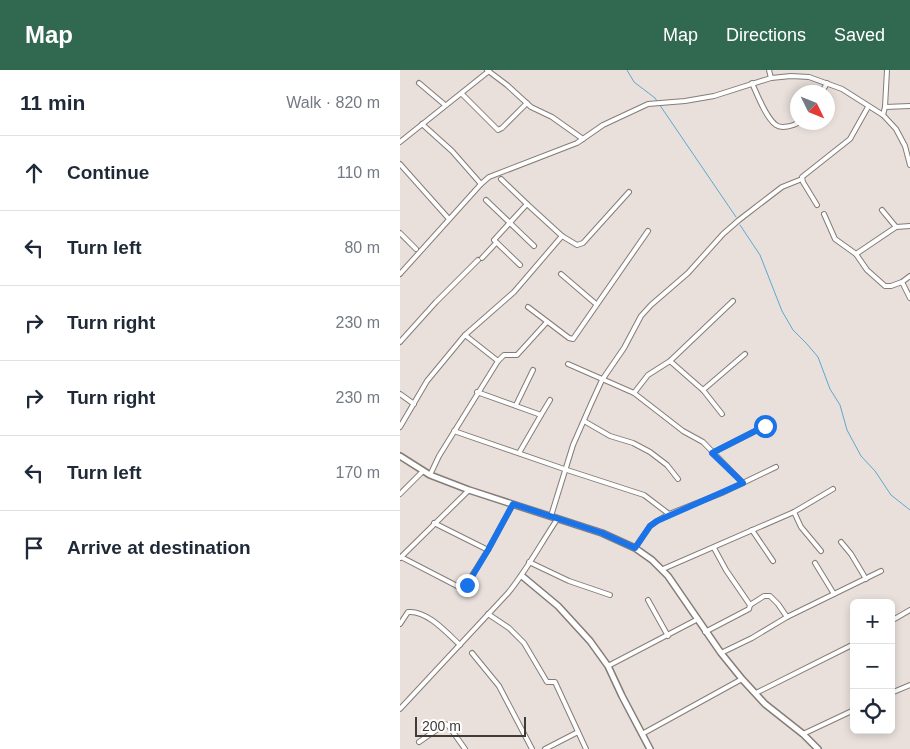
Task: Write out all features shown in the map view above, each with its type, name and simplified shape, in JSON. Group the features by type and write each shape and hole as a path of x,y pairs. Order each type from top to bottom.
{"street":[{"path":"768,70 771,78"},
{"path":"809,77 810,70"},
{"path":"883,115 886,107 887,70"},
{"path":"400,142 462,94 488,71 536,110 552,117 583,139"},
{"path":"400,274 488,177 562,149 583,139 603,125 640,107 722,94 771,78 809,77 842,89 883,115 896,129 905,146 910,166"},
{"path":"752,83 776,126 790,125"},
{"path":"419,84 445,106"},
{"path":"462,94 498,130 527,103"},
{"path":"886,107 910,106"},
{"path":"551,516 573,445 602,380 624,348 637,322 651,305 688,273 723,234 739,220 782,186 802,179 806,173 850,139 868,107"},
{"path":"422,124 459,158 481,184"},
{"path":"400,164 449,219"},
{"path":"502,179 562,236 577,245 583,243 629,192"},
{"path":"802,179 817,205"},
{"path":"486,200 534,246"},
{"path":"520,265 494,240 527,204"},
{"path":"882,210 896,227"},
{"path":"824,214 836,240 856,254 867,270 885,286 902,282 910,276"},
{"path":"856,254 896,227 910,226"},
{"path":"528,307 568,338 573,339 648,231"},
{"path":"400,233 416,249"},
{"path":"400,427 428,381 466,335 514,292 562,236"},
{"path":"400,342 430,308 496,243"},
{"path":"561,274 596,304"},
{"path":"902,282 910,298"},
{"path":"634,393 648,375 670,361 733,300"},
{"path":"430,475 477,392 498,360 504,355 517,355 547,322"},
{"path":"466,335 498,360"},
{"path":"702,390 745,354"},
{"path":"670,361 702,390 722,414"},
{"path":"568,364 634,393 683,431 703,442 743,483"},
{"path":"516,405 533,370"},
{"path":"477,392 541,415"},
{"path":"400,394 414,404"},
{"path":"519,453 550,400"},
{"path":"584,421 610,436 632,443 650,452 667,465 678,479"},
{"path":"712,453 765,426"},
{"path":"454,431 644,495 670,514"},
{"path":"400,456 430,475 469,490 602,533 635,548 663,569 721,654 742,679 776,713 803,734 818,749"},
{"path":"635,548 650,526 657,521 776,467"},
{"path":"400,494 423,471"},
{"path":"663,569 794,512 833,489"},
{"path":"469,490 400,557 463,588 488,550 513,504"},
{"path":"794,512 801,527 820,551"},
{"path":"400,709 522,576 558,518"},
{"path":"434,523 488,550"},
{"path":"752,530 773,561"},
{"path":"842,542 866,579"},
{"path":"714,548 750,606"},
{"path":"529,562 569,581 610,595"},
{"path":"815,563 834,594"},
{"path":"721,654 787,617 882,571"},
{"path":"522,576 558,606 590,641 608,666 650,749"},
{"path":"706,632 749,609 750,606 764,596 770,596 787,617"},
{"path":"648,600 668,636"},
{"path":"895,619 910,610"},
{"path":"400,624 408,612 415,612 435,622 460,645"},
{"path":"488,614 509,628 524,643 547,682 555,682 586,749"},
{"path":"608,666 698,619"},
{"path":"756,693 850,646"},
{"path":"472,653 499,686 532,749"},
{"path":"642,734 742,679"},
{"path":"895,691 910,685"},
{"path":"803,734 850,712"},
{"path":"419,742 445,724 456,734 465,749"},
{"path":"545,749 578,732"},
{"path":"455,749 461,745"}],"waterway":[{"path":"627,70 634,82 655,98 736,217"},
{"path":"740,225 760,255 782,311 793,330 818,357 830,389 840,405 847,430 861,456 875,471 891,495 910,510"}],"route":[{"path":"467,585 513,504 602,533 635,548 650,526 657,521 743,483 712,453 765,426"}]}
